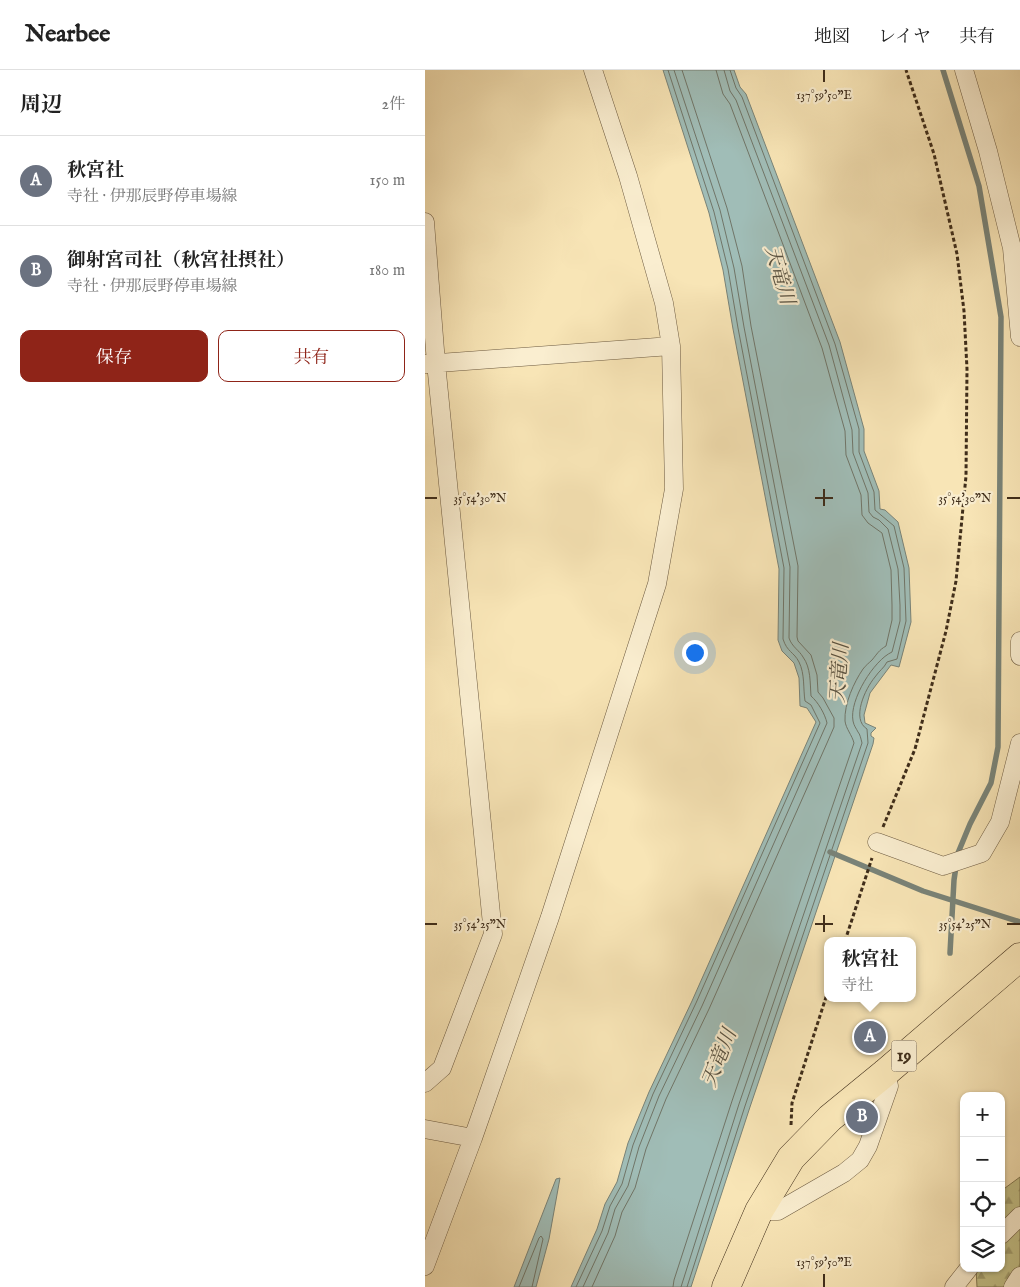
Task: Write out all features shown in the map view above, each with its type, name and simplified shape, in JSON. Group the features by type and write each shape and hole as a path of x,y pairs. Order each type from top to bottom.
{"main road":[{"name":"19","path":"725,1287 759,1211 791,1158 830,1118 1020,957"}],"street":[{"path":"425,1266 473,1138 550,917 657,584 674,489 671,346 662,294 628,176 593,70"},
{"path":"964,70 988,151 1011,248 1020,337"},
{"path":"425,222 431,363 493,934 442,1068 425,1083"},
{"path":"431,363 671,346"},
{"path":"1020,641 1020,656"},
{"path":"877,842 943,866 982,853 1000,822 1020,743"},
{"path":"759,1211 779,1210 844,1173 860,1160 868,1146 889,1086 885,1073"},
{"path":"425,1129 473,1138"},
{"path":"1005,1231 1020,1216"},
{"path":"954,1287 966,1272"},
{"path":"1013,1287 1020,1276"}],"path":[{"path":"846,937 877,842 915,749 946,631 956,581 966,476 967,369 964,310 957,254 934,154 906,70"},
{"path":"791,1158 792,1104 824,1002"}],"green space":[{"path":"1020,1177 1020,1287 977,1287 976,1272 1005,1272 1005,1188"}],"water":[{"name":"天竜川","path":"663,70 734,70 740,87 746,94 840,342 864,429 864,451 879,491 880,509 885,510 898,522 909,568 911,622 899,667 891,665 870,693 864,715 865,723 876,728 871,733 871,736 874,738 873,744 691,1287 571,1287 597,1229 605,1204 617,1182 628,1143 649,1092 692,1001 816,722 807,708 800,706 799,678 794,663 782,651 778,640 779,569 723,270 709,213"},
{"path":"560,1178 549,1239 536,1287 514,1287 556,1179"}],"waterway":[{"path":"943,70 979,186 1001,317 998,747 991,783 970,824 958,853 954,880 950,953"},
{"path":"830,852 923,891 1020,922"}],"place":[{"name":"秋宮社","path":"870,1037"},
{"name":"御射宮司社（秋宮社摂社）","path":"862,1117"}]}
